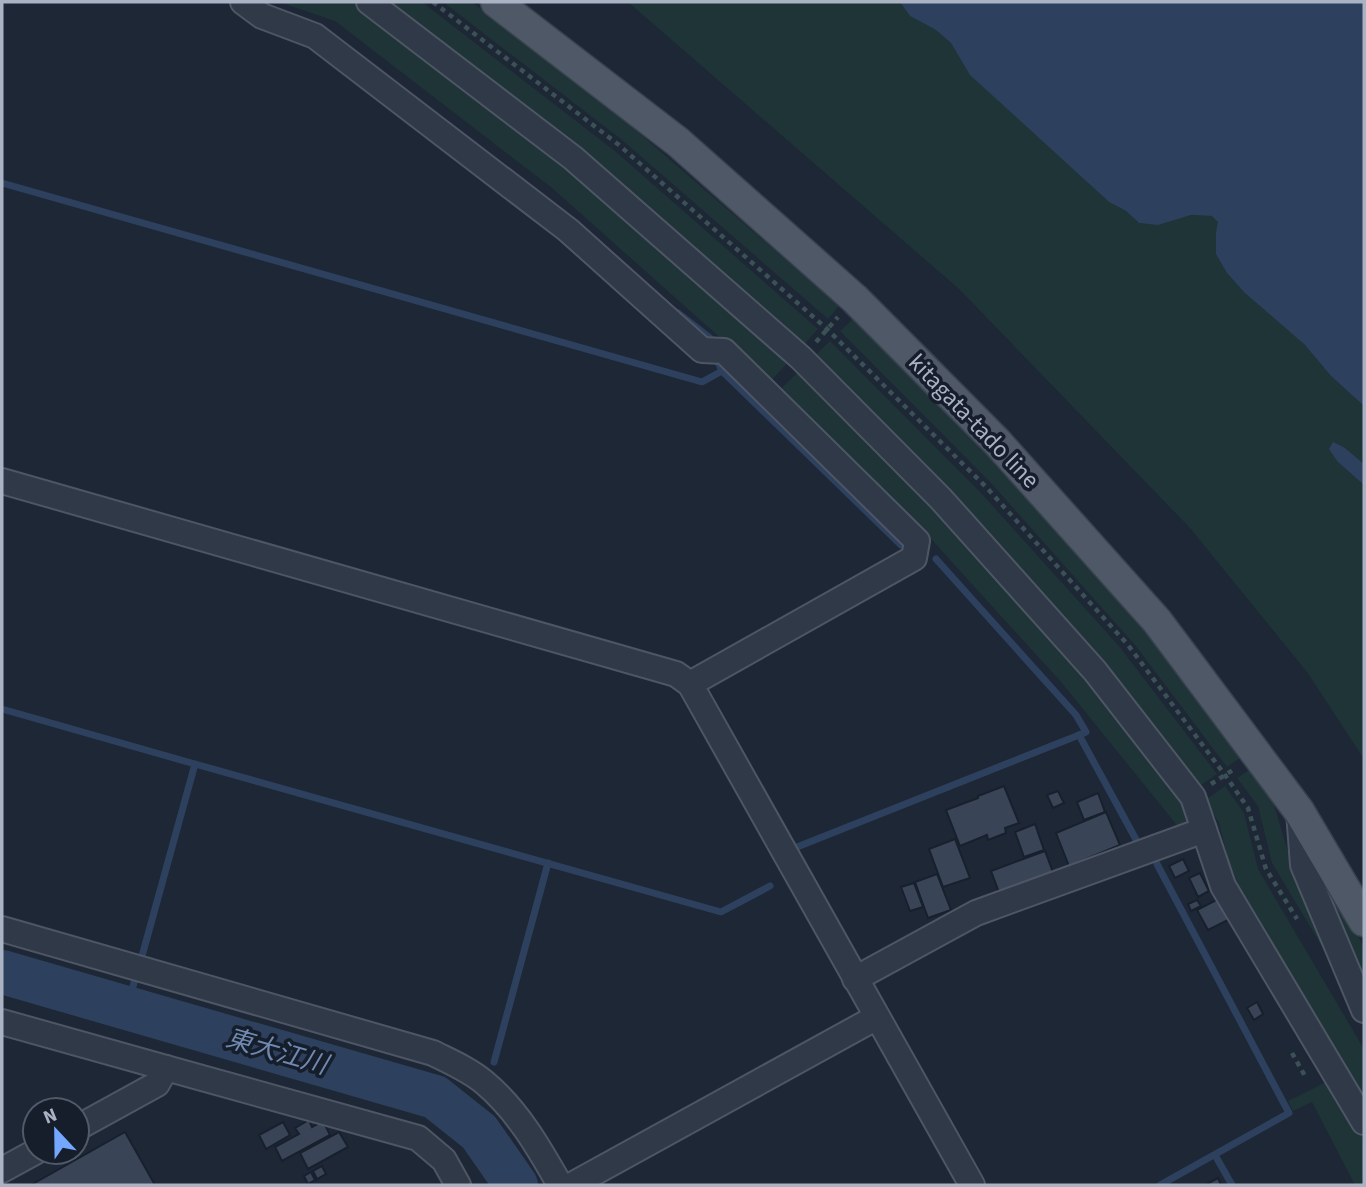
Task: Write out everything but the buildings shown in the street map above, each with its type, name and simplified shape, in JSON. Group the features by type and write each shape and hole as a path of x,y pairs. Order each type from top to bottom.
{"main road":[{"name":"kitagata-tado line","path":"496,2 678,142 855,299 997,442 1157,621 1299,811 1364,921"}],"street":[{"path":"243,2 262,16 315,36 568,230 702,350 724,351 917,541 914,558 690,684"},
{"path":"369,2 573,158 801,358 941,499 1095,671 1193,797 1223,886 1364,1122"},
{"path":"2,481 676,674 690,684 972,1185"},
{"path":"1299,811 1303,865 1364,1010"},
{"path":"855,979 976,913 1204,830"},
{"path":"2,929 433,1053 463,1067 485,1082 511,1108 532,1137 560,1185"},
{"path":"572,1185 877,1017"},
{"path":"2,1022 418,1138 444,1160 458,1185"},
{"path":"91,1120 157,1084 166,1068"},
{"path":"2,1170 21,1160"}],"path":[{"path":"1193,797 1257,753"}],"green space":[{"path":"279,2 358,2 569,166 791,359 770,382 552,188 335,21"},
{"path":"382,2 422,2 615,151 818,329 801,348"},
{"path":"443,2 472,2 629,124 839,306 828,319 622,140"},
{"path":"628,2 900,2 910,16 936,30 951,43 971,75 1109,202 1126,211 1139,223 1158,224 1191,215 1212,216 1219,222 1216,232 1304,344 1331,376 1364,406 1364,464 1345,448 1338,462 1364,485 1364,759 1307,672 1190,528 959,289"},
{"path":"853,319 1000,466 1147,630 1243,756 1227,767 1135,645 991,483 840,331"},
{"path":"830,341 981,493 1119,646 1217,774 1197,788 812,358"},
{"path":"801,369 935,504 1089,675 1182,792 1189,820 1180,829 1061,682 911,517 779,391"},
{"path":"1252,768 1271,795 1289,855 1354,1000 1272,863 1258,806 1237,778"},
{"path":"1225,786 1244,813 1258,869 1364,1049 1364,1105 1233,879 1219,823 1205,800"},
{"path":"1315,861 1364,947 1364,976"},
{"path":"1330,1080 1364,1140 1364,1185 1355,1185 1312,1102 1293,1111 1288,1101"}],"water":[{"path":"900,2 1364,2 1364,406 1331,376 1304,344 1245,293 1227,273 1216,254 1218,222 1212,216 1191,215 1158,225 1139,223 1126,211 1109,202 970,75 951,43 936,30 910,16"},
{"path":"1333,442 1364,464 1364,485 1338,462 1329,449"}],"waterway":[{"path":"2,183 702,382 722,371"},
{"path":"678,313 710,338 712,343"},
{"path":"718,362 722,371 905,546"},
{"path":"936,559 1076,715 1086,732 1079,735 1139,845"},
{"path":"2,709 195,764"},
{"path":"797,847 1079,735"},
{"path":"142,956 195,764 721,912 770,886"},
{"path":"494,1062 548,863"},
{"path":"1157,864 1289,1113 1160,1185"},
{"name":"東大江川","path":"2,972 435,1097 479,1132 516,1185"},
{"path":"126,1008 135,980"},
{"path":"1215,1155 1232,1185"}]}
